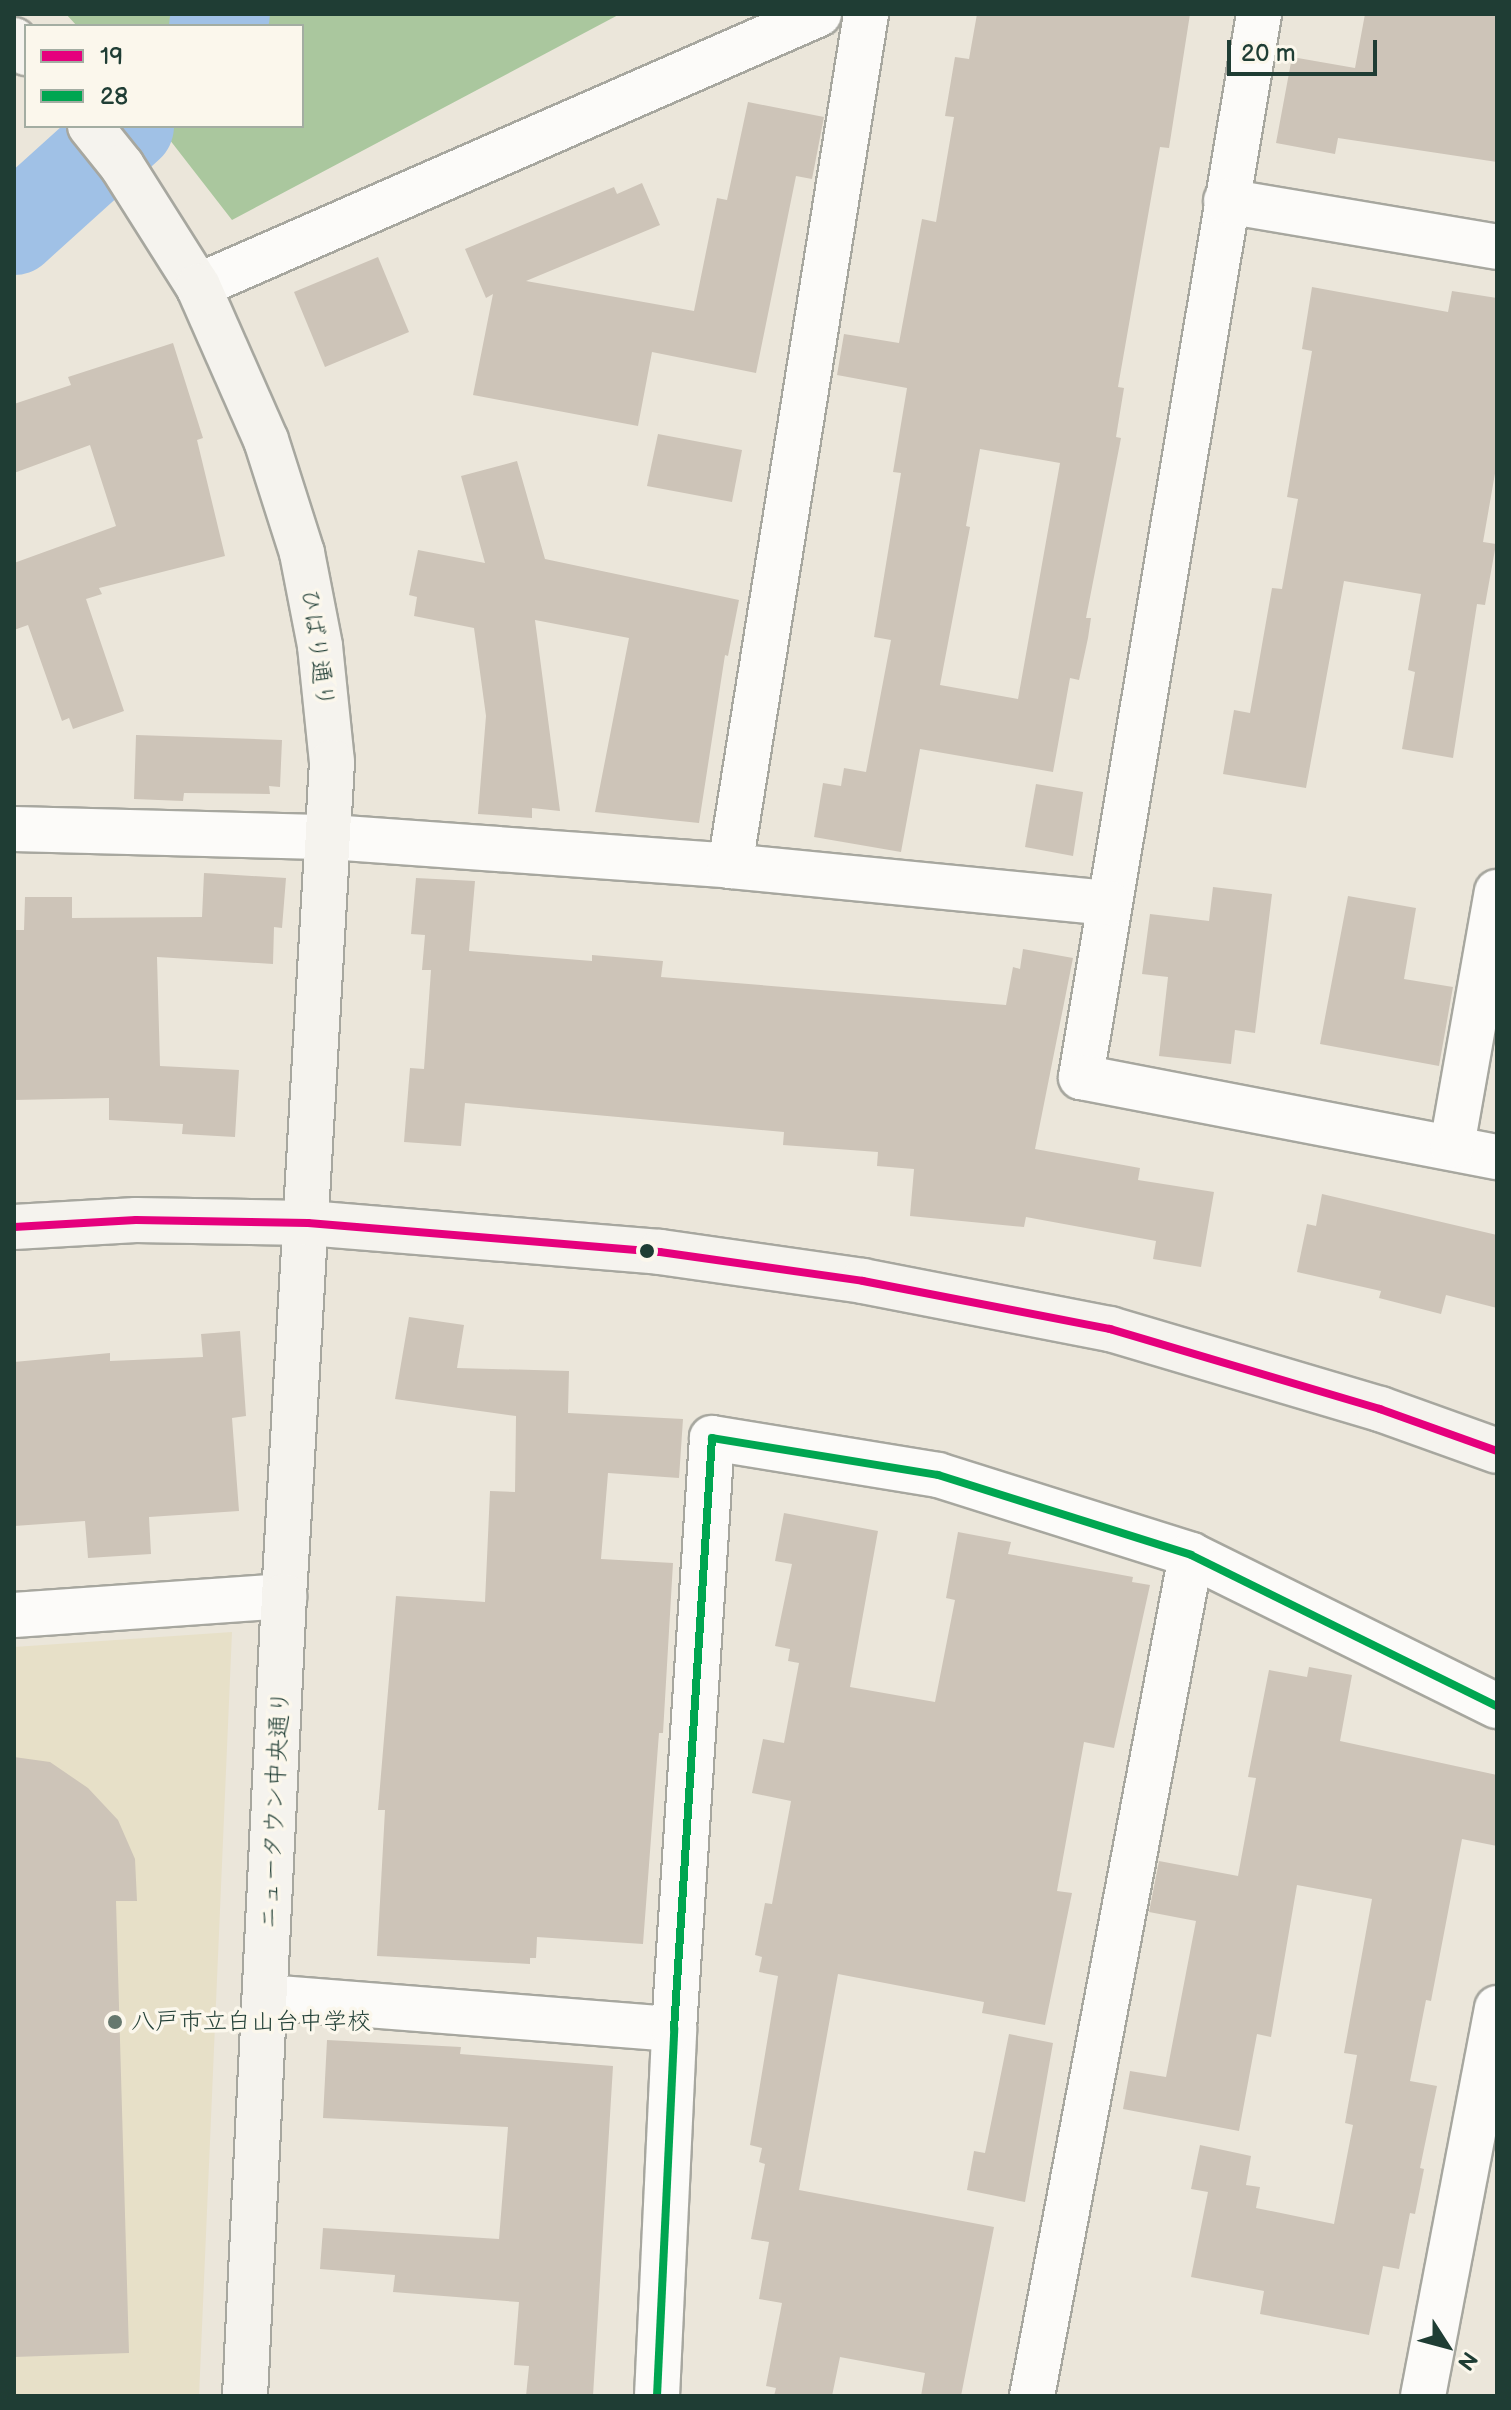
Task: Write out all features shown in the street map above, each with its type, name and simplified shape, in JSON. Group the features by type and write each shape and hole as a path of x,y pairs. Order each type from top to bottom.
{"street":[{"path":"198,286 819,14"},
{"path":"730,866 866,14"},
{"path":"1259,14 1081,1077 1497,1157"},
{"name":"ひばり通り","path":"92,128 122,166 198,286 266,440 302,553 320,646 332,762 308,1223"},
{"path":"1226,201 1497,247"},
{"path":"14,829 330,837 730,866 1108,903"},
{"path":"1452,1146 1497,892"},
{"path":"14,1227 136,1220 308,1223 660,1252 863,1281 1110,1329 1380,1409 1497,1451"},
{"name":"ニュータウン中央通り","path":"245,2396 284,1596 308,1223"},
{"path":"657,2396 674,2029 712,1438 938,1475 1191,1555 1497,1706"},
{"path":"1032,2396 1191,1555"},
{"path":"14,1615 284,1596"},
{"path":"266,1997 674,2029"},
{"path":"1423,2396 1497,2008"}],"shaded area":[{"name":"八戸市立白山台中学校","path":"232,1632 199,2396 14,2396 14,1647"}],"green space":[{"path":"66,14 620,14 232,220 161,128 304,128 304,24 75,24"}],"building":[{"path":"977,14 1190,14 1169,148 1160,147 1118,387 1124,388 1116,437 1121,438 1086,618 1091,618 1088,638 1079,680 1070,678 1053,772 920,749 901,852 814,837 823,783 841,786 844,768 866,772 891,640 874,637 901,473 893,472 907,388 837,375 844,334 899,343 922,219 936,222 954,117 945,116 955,57 969,59","holes":["980,449 1060,463 1018,699 940,685 970,527 966,526"]},
{"path":"1365,14 1497,14 1497,162 1338,138 1335,154 1276,143 1292,57 1355,68"},
{"path":"748,102 824,117 812,179 796,176 756,373 652,352 638,426 473,395 493,294 486,298 465,249 614,187 617,194 642,183 660,225 526,281 694,311 717,198 727,200"},
{"path":"378,257 409,332 325,367 294,292"},
{"path":"1312,287 1448,312 1452,291 1497,298 1497,462 1483,542 1496,544 1485,605 1477,604 1453,758 1402,749 1415,672 1408,670 1421,594 1344,581 1306,788 1223,774 1234,710 1250,713 1272,588 1282,589 1298,499 1287,497 1312,351 1302,349"},
{"path":"173,343 203,438 197,440 225,556 99,588 102,594 86,599 124,711 73,729 69,718 62,721 28,625 14,630 14,563 116,526 90,445 14,473 14,404 71,385 68,377"},
{"path":"658,434 742,450 732,502 647,486"},
{"path":"517,461 545,559 739,600 728,656 725,655 699,823 595,812 629,638 535,620 560,811 532,808 532,818 478,814 486,716 474,628 414,616 417,597 409,595 418,550 485,563 461,476"},
{"path":"136,735 282,740 280,787 269,786 270,794 184,793 183,801 134,799"},
{"path":"1036,784 1083,792 1073,856 1025,847"},
{"path":"204,873 286,878 282,928 274,927 273,964 157,957 160,1066 239,1070 235,1137 182,1134 183,1124 109,1120 109,1098 14,1100 14,930 24,930 25,897 72,897 72,918 202,917"},
{"path":"416,878 475,881 469,951 592,961 592,955 663,961 661,977 1006,1005 1013,967 1020,969 1023,949 1073,958 1035,1149 1140,1168 1138,1180 1214,1192 1201,1267 1153,1259 1156,1241 1026,1217 1024,1227 910,1216 914,1169 877,1166 878,1152 783,1145 784,1132 465,1103 461,1146 404,1142 410,1068 424,1069 431,970 422,970 425,935 411,934"},
{"path":"1213,887 1272,894 1255,1033 1235,1030 1231,1064 1159,1056 1168,977 1142,974 1150,914 1209,921"},
{"path":"1348,896 1416,908 1404,979 1453,987 1439,1066 1320,1044"},
{"path":"1322,1194 1497,1235 1497,1308 1446,1295 1441,1314 1379,1298 1381,1291 1297,1272 1307,1224 1316,1226"},
{"path":"409,1317 464,1325 457,1368 569,1371 568,1413 683,1419 679,1478 608,1473 601,1559 673,1563 663,1733 659,1733 643,1944 537,1937 536,1958 530,1958 530,1964 377,1956 385,1810 378,1810 396,1596 485,1602 490,1491 515,1492 516,1416 395,1399"},
{"path":"240,1331 246,1416 232,1418 239,1511 149,1517 151,1554 88,1558 85,1521 14,1526 14,1362 110,1353 110,1361 203,1357 201,1334"},
{"path":"784,1513 878,1531 850,1687 935,1702 955,1600 946,1598 958,1532 1011,1542 1008,1554 1133,1577 1132,1582 1150,1585 1114,1748 1084,1742 1057,1891 1072,1893 1045,2025 982,2013 984,2002 838,1974 799,2190 994,2227 961,2396 921,2396 925,2373 840,2357 832,2396 774,2396 776,2388 766,2386 782,2303 759,2299 769,2242 751,2239 765,2164 759,2162 762,2148 750,2145 778,1976 759,1972 762,1957 755,1955 765,1903 772,1904 791,1801 752,1793 763,1739 784,1743 799,1663 788,1661 790,1649 775,1646 792,1564 775,1561"},
{"path":"1309,1667 1352,1675 1340,1741 1497,1775 1497,1846 1462,1839 1431,2001 1426,2000 1410,2081 1437,2086 1420,2168 1424,2169 1415,2214 1410,2213 1399,2269 1383,2266 1369,2335 1260,2314 1264,2291 1191,2277 1208,2192 1191,2189 1200,2145 1251,2156 1246,2185 1260,2187 1256,2208 1334,2224 1353,2125 1345,2123 1357,2055 1344,2053 1372,1899 1297,1885 1271,2037 1257,2034 1239,2131 1123,2109 1130,2071 1166,2077 1196,1921 1149,1912 1159,1861 1238,1876 1256,1778 1248,1777 1269,1670 1307,1677"},
{"path":"14,1757 50,1762 88,1788 118,1820 135,1859 137,1901 116,1901 129,2353 14,2357"},
{"path":"1009,2034 1053,2043 1025,2202 967,2190 974,2151 985,2153"},
{"path":"327,2040 461,2047 460,2054 613,2066 593,2396 526,2396 529,2366 514,2365 519,2302 393,2292 395,2275 320,2269 323,2228 499,2239 508,2127 323,2118"}],"waterway":[{"path":"216,24 225,14"},
{"path":"14,230 127,128"}],"transit line":[{"name":"19","path":"14,1227 136,1220 308,1223 660,1252 863,1281 1110,1329 1380,1409 1497,1451"},
{"name":"28","path":"657,2396 674,2029 712,1438 938,1475 1191,1555 1497,1706"}],"place":[{"name":"八戸市立白山台中学校","path":"115,2022"}]}
